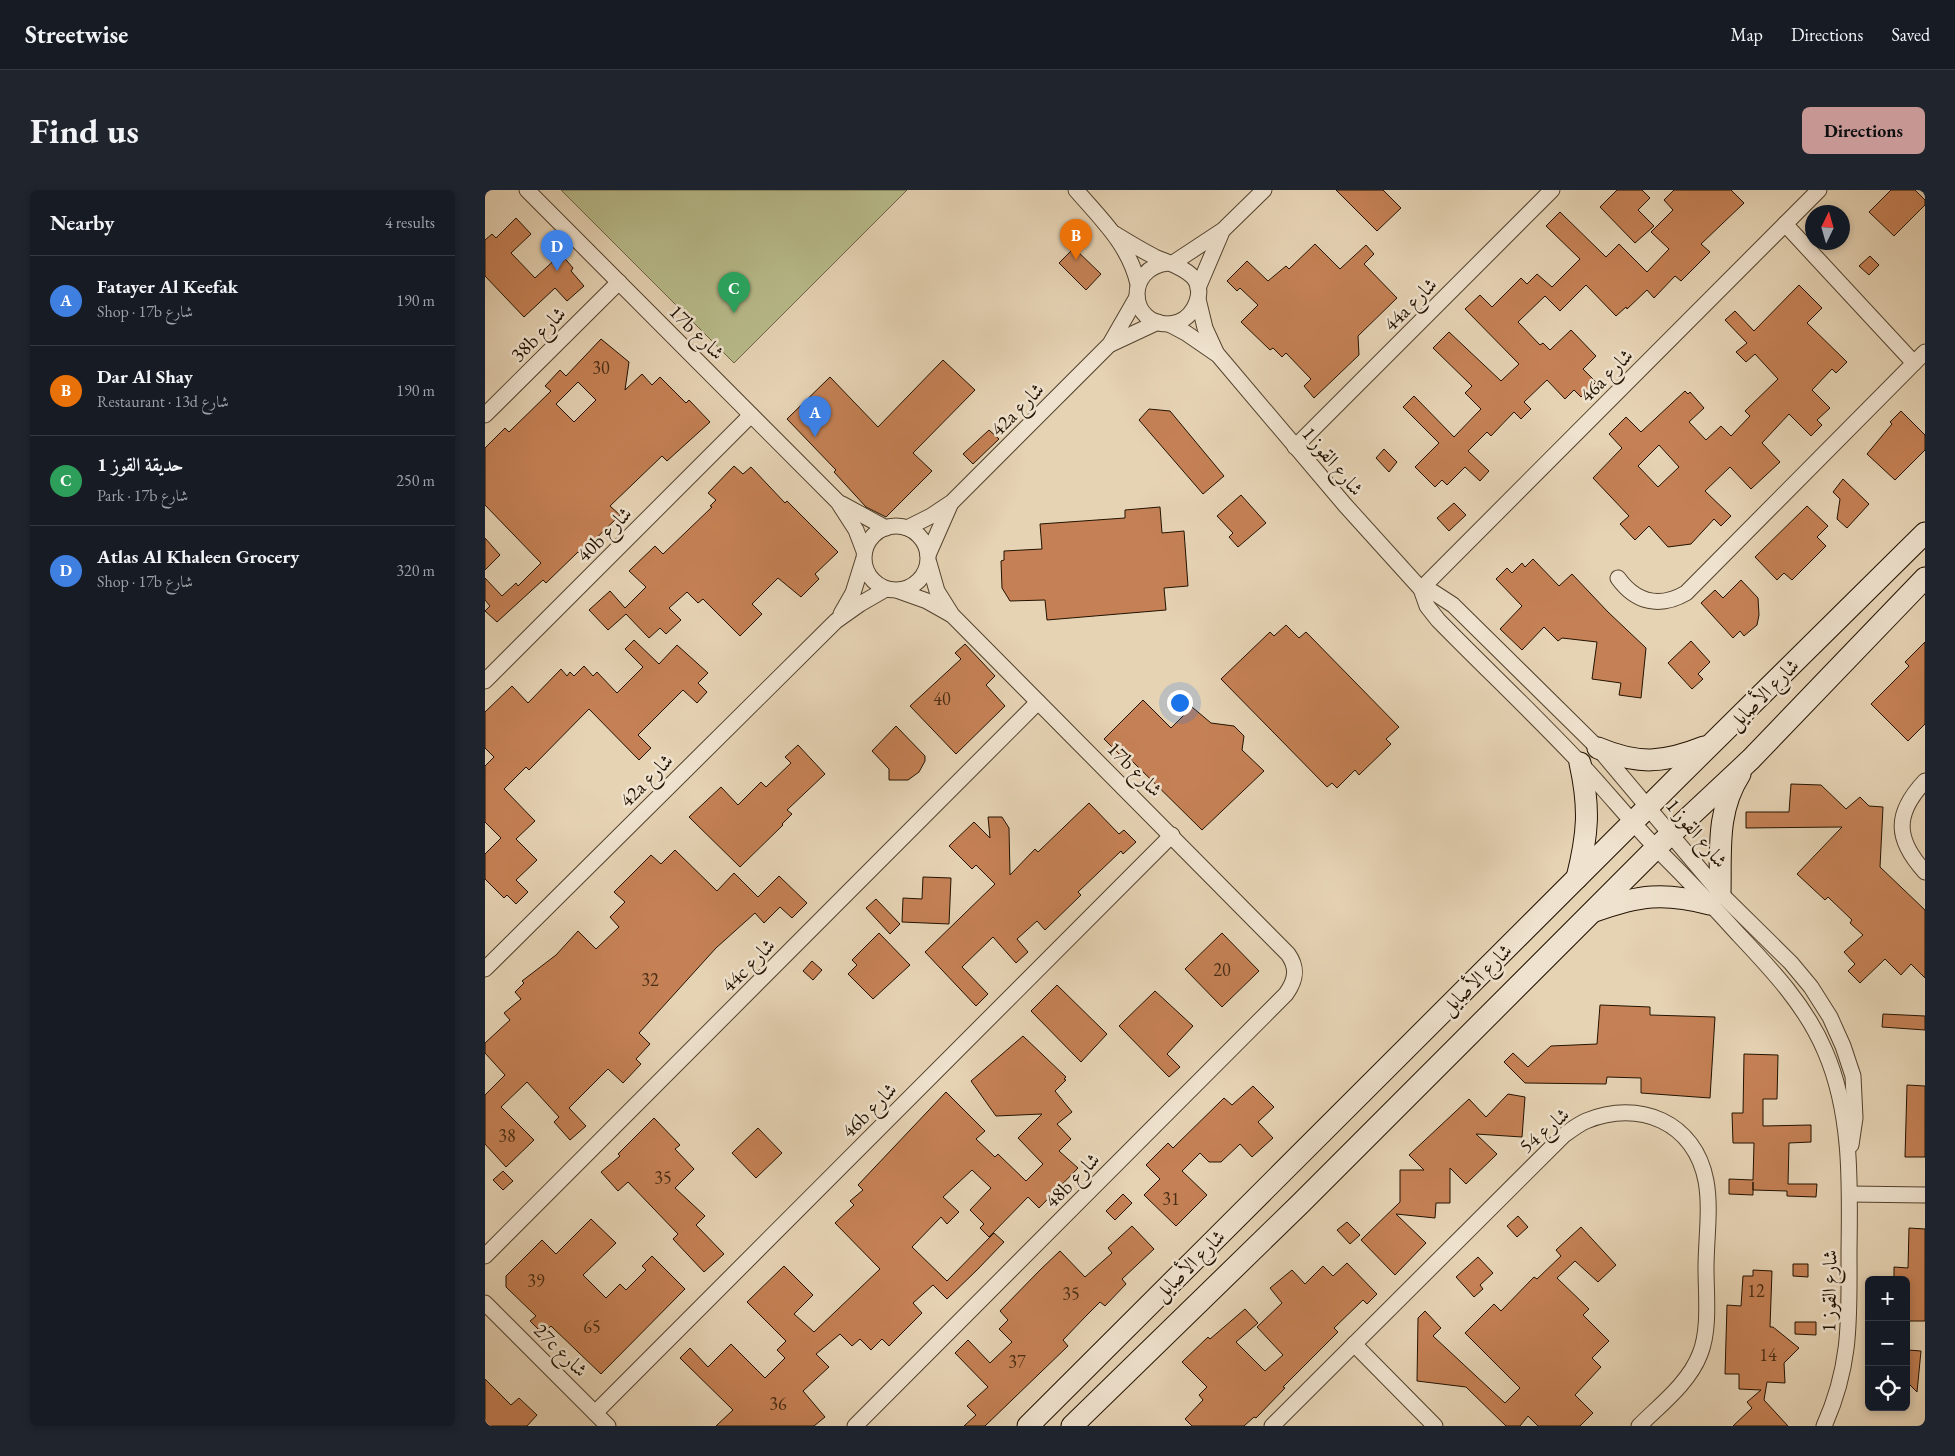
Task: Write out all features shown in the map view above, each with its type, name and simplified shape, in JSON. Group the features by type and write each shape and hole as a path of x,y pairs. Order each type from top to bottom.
{"main road":[{"name":"شارع الأصايل","path":"1028,1426 1648,806 1925,533"},
{"name":"شارع الأصايل","path":"1073,1426 1300,1204 1656,848 1751,759 1925,578"},
{"path":"1598,748 1630,759 1659,760 1674,758 1713,743"},
{"path":"1590,913 1626,900 1661,895 1715,898 1719,836 1723,815 1732,789 1751,759"},
{"path":"1577,878 1588,818 1580,763"}],"street":[{"name":"17b شارع","path":"527,190 838,502 856,530 864,556"},
{"path":"1076,190 1115,234 1130,258 1144,313 1163,323 1184,319 1191,313 1209,258 1223,230"},
{"path":"1137,291 1149,268 1171,263 1223,230 1264,190"},
{"name":"44a شارع","path":"1295,446 1552,190"},
{"name":"46a شارع","path":"1421,589 1819,190"},
{"path":"1785,224 1914,363"},
{"path":"1115,234 1141,250 1189,272 1198,294"},
{"name":"38b شارع","path":"485,415 619,282"},
{"name":"42a شارع","path":"907,528 931,516 951,502 1110,344 1137,291"},
{"name":"شارع القوز 1","path":"1198,294 1205,328 1218,356"},
{"name":"شارع القوز 1","path":"1163,323 1186,333 1218,356 1421,589 1427,606 1438,620 1580,763 1656,848 1791,963 1811,987 1830,1017 1843,1046 1853,1076 1855,1118 1854,1134 1849,1152 1849,1341 1842,1379 1824,1426"},
{"name":"42a شارع","path":"1110,344 1163,323"},
{"path":"1618,578 1626,589 1647,601 1661,602 1674,600 1686,592 1925,352"},
{"name":"40b شارع","path":"485,681 751,415"},
{"name":"17b شارع","path":"838,502 886,528"},
{"name":"42a شارع","path":"928,559 938,527 951,502"},
{"path":"897,526 907,528 921,539 928,559 919,581 893,590 875,583 867,574 864,556 872,536 886,528 897,526"},
{"name":"42a شارع","path":"836,621 853,593 864,556"},
{"name":"17b شارع","path":"928,559 937,591 952,615 1288,954"},
{"name":"شارع القوز 1","path":"1421,589 1433,592 1453,604 1598,748 1672,833 1715,898"},
{"name":"17b شارع","path":"893,590 927,601 952,615"},
{"name":"42a شارع","path":"485,969 836,621 860,604 893,590"},
{"name":"44c شارع","path":"485,1256 1039,702"},
{"path":"1925,781 1913,794 1904,809 1901,826 1904,843 1912,858 1925,872"},
{"name":"46b شارع","path":"595,1413 1172,835"},
{"name":"48b شارع","path":"855,1426 1286,994 1295,978 1295,969 1288,954"},
{"name":"شارع 54","path":"1272,1426 1564,1135 1586,1121 1612,1113 1640,1113 1667,1121 1687,1137 1699,1157 1707,1193 1705,1328 1701,1352 1690,1374 1639,1426"},
{"path":"1850,1194 1925,1195"},
{"name":"27c شارع","path":"485,1302 608,1426"},
{"path":"1354,1344 1435,1426"}],"green space":[{"path":"561,190 907,190 734,363"}],"building":[{"path":"1336,190 1383,190 1401,208 1377,231"},
{"path":"1617,190 1642,190 1650,198 1638,210 1654,226 1635,243 1600,207"},
{"path":"1674,190 1731,190 1744,203 1701,244 1710,252 1681,281 1675,276 1654,298 1647,290 1627,309 1626,307 1616,316 1586,285 1560,311 1545,296 1518,322 1540,345 1543,343 1550,350 1571,330 1596,356 1583,369 1596,382 1581,397 1574,390 1565,399 1547,380 1524,402 1531,409 1521,419 1514,412 1491,436 1487,432 1468,451 1489,471 1480,481 1465,467 1447,485 1442,480 1435,487 1415,467 1439,443 1403,407 1414,396 1454,437 1481,409 1465,393 1472,386 1433,348 1449,332 1501,381 1519,364 1465,309 1480,295 1492,307 1521,278 1527,284 1537,274 1552,287 1580,259 1546,226 1560,212 1606,257 1619,244 1647,272 1669,249 1651,232 1673,210 1664,200"},
{"path":"1891,190 1915,190 1925,200 1925,205 1894,236 1869,212"},
{"path":"516,218 531,234 511,253 535,278 561,254 573,268 571,271 584,286 567,301 555,288 524,317 485,276 485,240 492,234 496,238"},
{"path":"1315,244 1340,269 1366,245 1374,254 1364,264 1397,298 1358,336 1359,355 1314,398 1304,386 1311,379 1286,353 1282,357 1273,348 1270,350 1241,322 1258,305 1240,288 1237,291 1227,281 1247,261 1268,281 1286,266 1289,269"},
{"path":"1074,248 1101,274 1086,290 1059,263"},
{"path":"1870,256 1879,265 1869,275 1859,266"},
{"path":"1799,285 1822,308 1807,323 1847,362 1836,373 1832,369 1812,390 1830,408 1817,420 1822,425 1811,436 1789,414 1762,443 1780,462 1751,489 1730,467 1705,491 1731,516 1721,526 1714,519 1691,544 1668,547 1649,526 1635,540 1620,524 1629,516 1593,478 1622,448 1609,434 1626,417 1641,432 1685,391 1688,394 1690,392 1704,408 1689,422 1706,440 1721,426 1731,436 1750,416 1745,411 1778,379 1755,354 1746,362 1736,352 1747,343 1725,320 1735,311 1754,331","holes":["1659,445 1679,467 1658,487 1638,466"]},
{"path":"601,339 629,362 625,390 642,374 652,385 660,377 686,403 689,400 710,422 667,461 662,456 610,506 620,515 580,554 578,552 546,583 543,580 497,622 485,611 490,606 485,600 485,578 502,596 516,583 518,586 541,563 485,505 485,448 505,428 509,432 551,391 545,386 560,370 566,376","holes":["578,382 596,400 574,422 556,404"]},
{"path":"943,360 975,390 913,453 932,471 886,517 866,507 834,472 836,470 787,419 830,377 878,427"},
{"path":"1149,409 1170,411 1224,476 1203,494 1139,420"},
{"path":"1901,411 1925,435 1925,450 1895,480 1867,454 1892,424 1890,422"},
{"path":"989,430 999,439 973,464 963,454"},
{"path":"1384,449 1397,462 1389,472 1376,458"},
{"path":"734,466 743,474 751,467 785,503 787,501 838,552 815,574 819,579 801,597 778,578 752,604 762,614 740,636 703,599 698,603 687,592 669,608 681,620 666,634 660,628 649,638 626,614 608,630 589,610 610,591 625,608 646,587 629,571 655,546 663,554 712,507 710,506 716,500 708,493"},
{"path":"1843,479 1869,504 1847,528 1837,519 1840,499 1833,492"},
{"path":"1241,495 1266,523 1238,547 1229,537 1233,533 1217,516"},
{"path":"1454,503 1466,515 1449,531 1437,518"},
{"path":"1807,506 1828,526 1817,537 1826,546 1792,580 1784,573 1777,580 1755,557"},
{"path":"1160,507 1162,533 1184,531 1188,586 1164,588 1166,610 1047,620 1045,600 1010,601 1002,588 1001,561 1004,560 1004,551 1042,549 1040,524 1125,518 1125,510"},
{"path":"485,538 500,555 485,570"},
{"path":"1533,559 1559,586 1572,574 1646,648 1641,698 1619,695 1621,683 1592,679 1597,642 1562,638 1558,641 1544,627 1522,650 1500,629 1522,606 1496,579 1507,568 1512,573 1522,563 1525,567"},
{"path":"1741,580 1758,598 1759,615 1757,625 1744,636 1740,631 1733,638 1701,603 1715,590 1723,598"},
{"path":"1286,625 1299,638 1306,632 1399,727 1386,739 1391,744 1359,775 1355,770 1337,788 1332,783 1327,787 1221,679 1270,632 1274,636"},
{"path":"634,640 659,664 677,645 708,673 698,683 707,692 697,703 683,690 638,735 651,748 639,760 589,709 529,770 526,767 504,789 535,821 516,839 537,860 516,880 528,892 516,904 507,895 504,898 485,879 485,854 501,838 485,822 485,766 494,757 485,748 485,712 512,686 528,703 561,669 567,676 570,672 574,676 584,666 593,676 597,672 617,693 643,667 625,649"},
{"path":"1691,641 1710,662 1698,674 1703,679 1692,689 1668,663"},
{"path":"1925,642 1925,724 1908,741 1871,704 1909,666 1905,662"},
{"path":"965,644 995,676 986,685 1005,706 956,754 910,706 961,659 955,653"},
{"path":"1143,700 1171,728 1192,707 1211,723 1234,726 1244,736 1242,750 1264,771 1202,830 1127,756 1124,759 1104,739"},
{"path":"896,726 925,756 925,761 919,772 908,780 889,780 889,769 872,751"},
{"path":"798,745 825,774 787,810 792,814 783,825 740,867 689,817 721,787 738,805 761,782 766,787 791,763 785,757"},
{"path":"1791,784 1821,785 1846,809 1860,797 1869,806 1883,807 1880,867 1925,910 1925,978 1911,964 1901,975 1885,959 1860,983 1848,971 1855,964 1844,952 1863,935 1850,923 1852,920 1828,897 1825,900 1797,874 1842,827 1746,828 1746,812 1789,812"},
{"path":"1089,803 1119,834 1124,830 1136,842 1123,854 1121,851 1078,892 1081,895 1045,930 1037,921 1017,939 1028,952 1016,963 993,937 962,967 988,994 976,1006 925,952 995,884 976,865 972,869 949,846 974,822 990,838 988,817 1002,817 1009,828 1010,875 1035,849 1038,852"},
{"path":"675,850 717,891 734,873 758,897 779,876 807,903 792,918 780,907 764,923 755,913 716,948 639,1033 650,1044 636,1059 641,1064 623,1083 608,1069 569,1108 586,1126 570,1140 554,1122 559,1117 527,1082 501,1107 534,1140 506,1167 485,1144 485,1095 505,1075 485,1053 485,1043 510,1020 504,1013 521,999 515,992 524,983 522,981 556,955 578,931 596,949 619,927 610,917 625,902 614,892 651,855 661,864"},
{"path":"923,877 951,878 949,924 902,922 903,898 922,899"},
{"path":"876,899 900,924 890,934 866,908"},
{"path":"879,933 910,965 873,999 848,974 857,965 852,960"},
{"path":"1222,933 1259,971 1222,1007 1185,969"},
{"path":"812,961 822,970 813,980 803,971"},
{"path":"1057,985 1107,1034 1081,1062 1031,1011"},
{"path":"1155,991 1193,1026 1167,1054 1180,1067 1169,1077 1119,1026"},
{"path":"1600,1005 1650,1007 1650,1015 1715,1017 1710,1098 1641,1093 1641,1078 1607,1077 1606,1084 1525,1083 1504,1062 1513,1053 1528,1067 1551,1046 1597,1044"},
{"path":"1883,1014 1925,1016 1925,1030 1882,1027"},
{"path":"1023,1036 1066,1077 1064,1079 1066,1080 1055,1091 1072,1112 1057,1124 1071,1139 1059,1151 1078,1168 1039,1208 1028,1197 989,1237 980,1228 984,1224 970,1210 991,1188 972,1170 943,1197 959,1212 947,1224 941,1217 912,1247 947,1281 994,1233 1004,1242 977,1270 947,1299 933,1285 913,1303 922,1313 889,1346 882,1339 871,1350 860,1339 852,1346 840,1334 816,1354 829,1367 803,1391 825,1417 814,1426 716,1426 733,1410 680,1358 690,1348 708,1367 731,1344 765,1378 785,1358 777,1350 786,1341 747,1302 784,1266 813,1295 794,1314 814,1332 880,1269 835,1223 854,1205 850,1201 863,1190 858,1185 946,1092 985,1131 976,1139 995,1157 998,1154 1026,1181 1043,1164 1018,1138 1042,1114 996,1116 971,1081"},
{"path":"1744,1054 1778,1055 1777,1099 1763,1099 1763,1126 1811,1125 1811,1142 1789,1143 1788,1184 1817,1184 1816,1197 1787,1196 1787,1191 1753,1190 1753,1195 1729,1194 1729,1179 1753,1180 1754,1143 1733,1143 1732,1113 1743,1113"},
{"path":"1907,1085 1925,1086 1925,1157 1905,1157"},
{"path":"1253,1086 1274,1107 1258,1122 1273,1138 1252,1157 1240,1144 1221,1162 1209,1162 1200,1153 1182,1171 1207,1195 1176,1226 1144,1195 1160,1179 1146,1165 1168,1143 1173,1148 1224,1098 1232,1105"},
{"path":"1508,1094 1525,1097 1522,1137 1476,1134 1497,1154 1466,1184 1450,1168 1450,1203 1436,1203 1435,1218 1396,1214 1426,1243 1395,1275 1361,1240 1400,1202 1400,1170 1424,1170 1409,1155 1469,1099 1486,1117"},
{"path":"654,1118 680,1145 675,1149 694,1169 675,1188 705,1216 696,1225 724,1254 704,1272 673,1239 678,1234 628,1182 618,1191 601,1172 620,1156 618,1154"},
{"path":"758,1128 782,1153 756,1178 732,1153"},
{"path":"503,1171 513,1181 503,1190 493,1180"},
{"path":"1123,1194 1132,1203 1115,1220 1106,1211"},
{"path":"1518,1216 1528,1227 1517,1237 1507,1226"},
{"path":"591,1219 616,1243 583,1275 606,1298 620,1284 626,1290 646,1270 642,1266 652,1256 685,1289 601,1374 551,1326 543,1334 530,1321 536,1316 506,1287 506,1276 542,1240 556,1254"},
{"path":"1347,1222 1360,1235 1350,1244 1337,1230"},
{"path":"1132,1226 1154,1249 1122,1279 1126,1284 1105,1306 1100,1302 1086,1316 1063,1340 1068,1346 985,1426 964,1426 976,1415 967,1406 988,1387 955,1353 968,1340 990,1363 1012,1342 999,1329 1008,1320 1000,1311 1041,1269 1060,1251 1085,1277 1112,1253 1108,1248"},
{"path":"1581,1227 1616,1265 1598,1282 1575,1261 1557,1278 1589,1309 1583,1315 1609,1341 1592,1358 1601,1367 1575,1395 1593,1413 1580,1426 1538,1426 1528,1416 1520,1426 1506,1426 1466,1387 1417,1381 1418,1318 1425,1311 1441,1328 1433,1336 1505,1403 1520,1388 1465,1333 1494,1304 1501,1311 1534,1277 1537,1279 1561,1256 1556,1250"},
{"path":"1909,1228 1925,1229 1925,1321 1910,1321 1910,1276 1894,1276 1894,1267 1908,1268"},
{"path":"1478,1257 1493,1273 1480,1285 1483,1289 1474,1297 1456,1277"},
{"path":"1347,1263 1377,1294 1367,1304 1363,1300 1334,1328 1338,1332 1283,1387 1285,1388 1256,1418 1254,1417 1244,1426 1192,1426 1185,1419 1203,1400 1199,1395 1207,1387 1182,1362 1208,1337 1210,1339 1245,1309 1258,1323 1236,1342 1265,1371 1283,1355 1257,1327 1282,1303 1270,1288 1292,1270 1305,1284 1323,1266 1333,1276"},
{"path":"1793,1264 1808,1264 1808,1277 1793,1276"},
{"path":"1753,1270 1772,1271 1770,1327 1773,1327 1799,1348 1784,1363 1785,1383 1767,1382 1764,1400 1788,1426 1733,1426 1752,1408 1747,1402 1761,1390 1739,1389 1739,1374 1725,1374 1727,1305 1741,1306 1743,1276 1753,1276"},
{"path":"1795,1322 1816,1322 1816,1335 1795,1334"},
{"path":"1910,1350 1921,1351 1917,1392 1910,1385"},
{"path":"485,1379 511,1405 519,1398 537,1415 527,1426 485,1426"}],"place":[{"name":"Dar Al Shay","path":"1076,260"},
{"name":"Atlas Al Khaleen Grocery","path":"557,271"},
{"name":"حديقة القوز 1","path":"734,313"},
{"name":"Fatayer Al Keefak","path":"815,437"}]}
